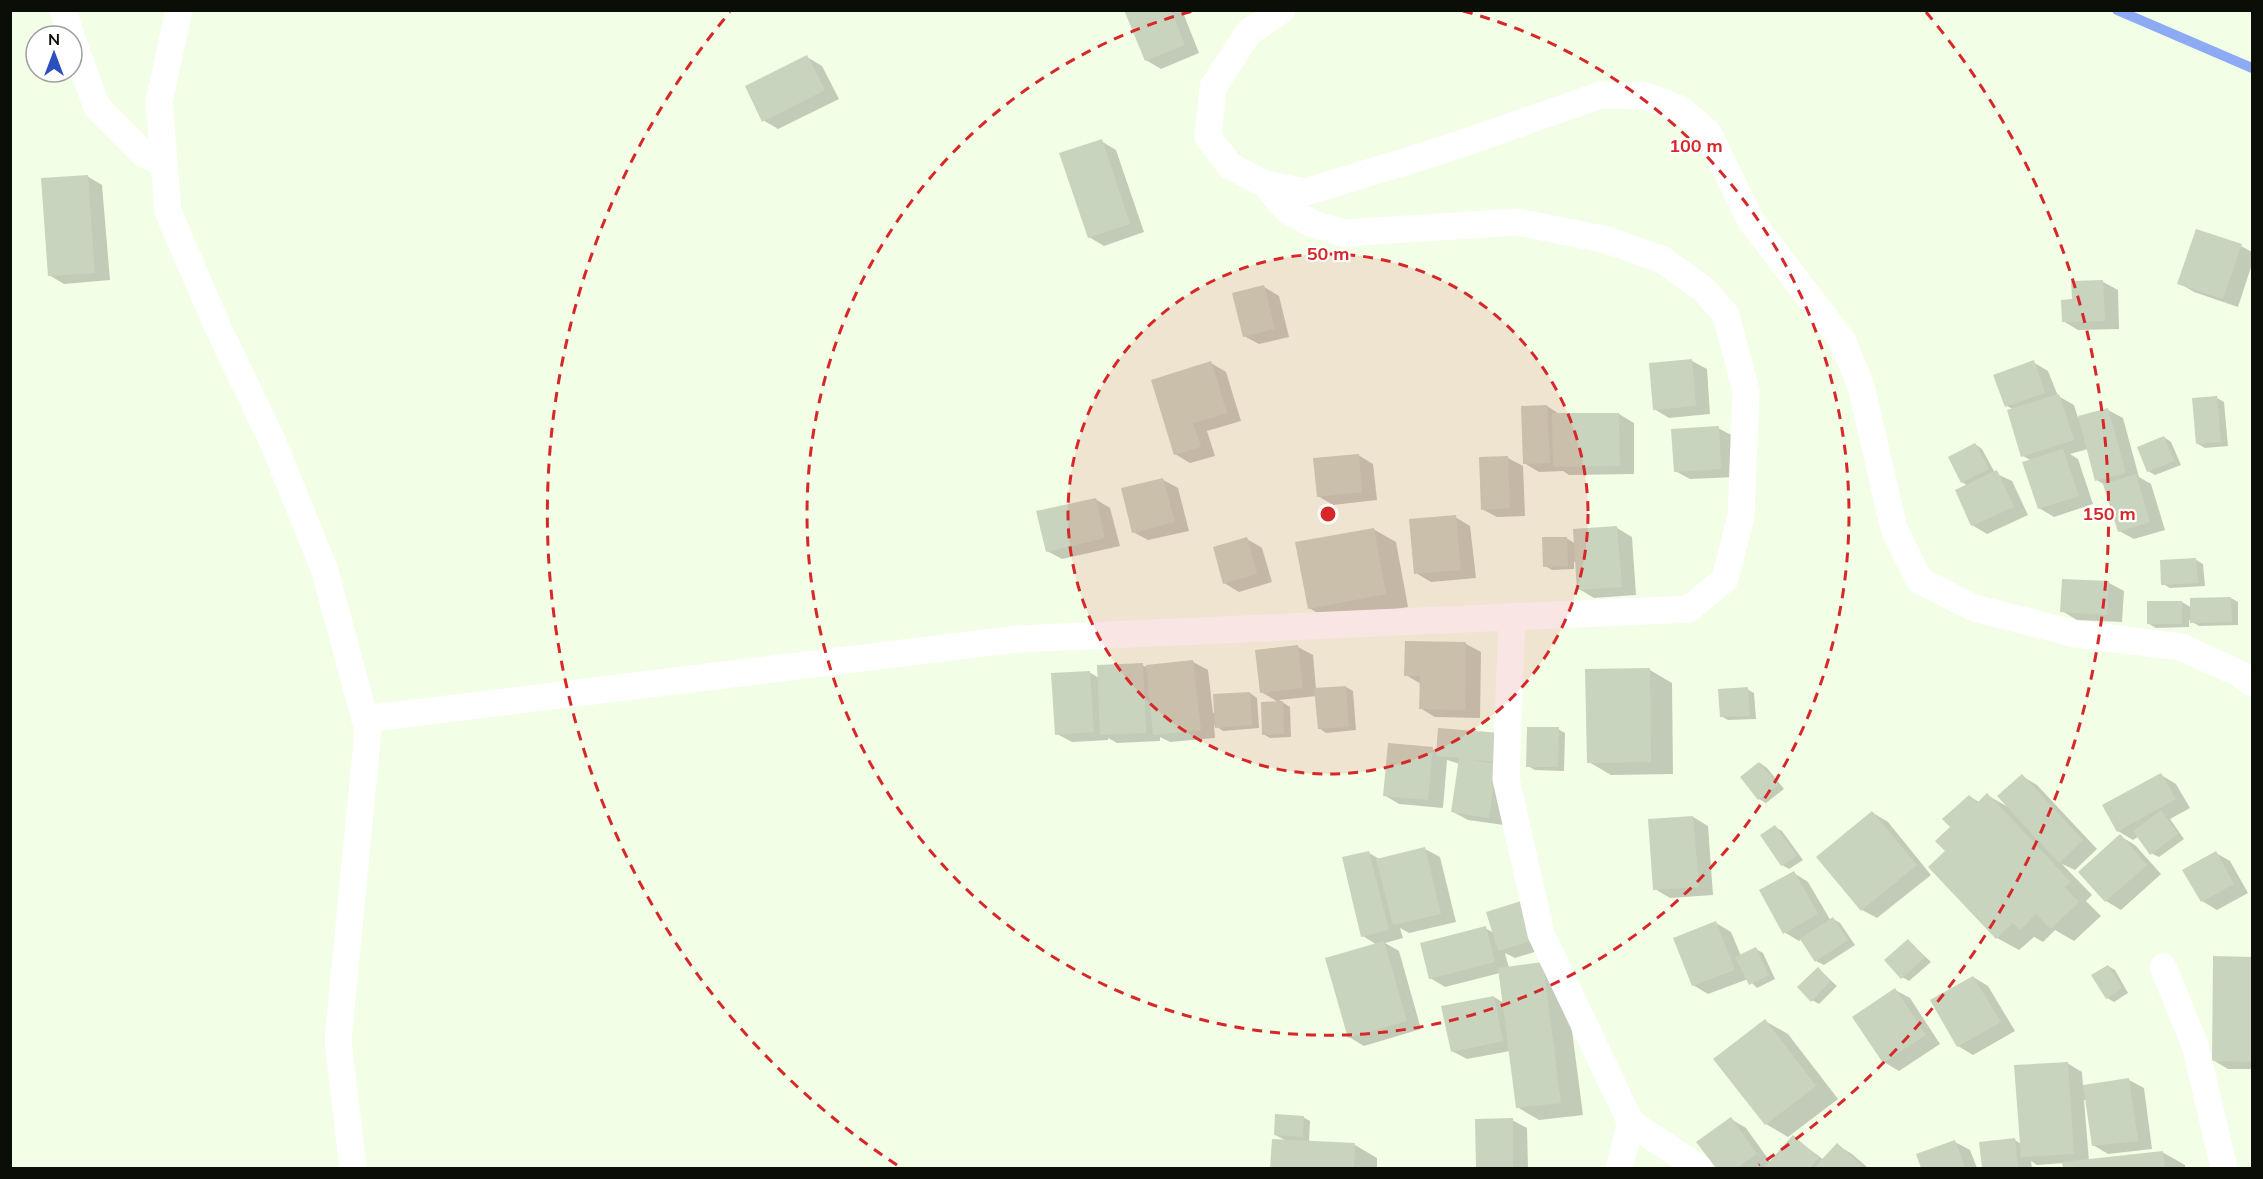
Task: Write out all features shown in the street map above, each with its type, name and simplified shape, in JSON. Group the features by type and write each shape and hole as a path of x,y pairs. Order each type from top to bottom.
{"street":[{"path":"179,10 159,102 168,212 219,330 272,440 325,571 368,730 338,1040 353,1168"},
{"path":"1282,10 1249,32 1213,87 1208,137 1230,166 1265,184 1306,192 1443,150 1601,95 1645,96 1680,109 1708,133 1751,221 1842,340 1861,386 1894,529 1919,580 1974,608 1997,614 2076,634 2181,647 2240,674 2253,683"},
{"path":"84,69 98,106 144,154 164,164"},
{"path":"365,719 1018,639 1689,609 1725,579 1741,516 1746,391 1726,315 1704,291 1663,260 1607,240 1518,222 1344,233 1313,224 1287,210 1265,184"},
{"path":"1512,616 1506,779 1541,934 1631,1123 1699,1168"},
{"path":"2163,967 2195,1045 2224,1168"},
{"path":"1619,1168 1631,1123"}],"building":[{"path":"1124,10 1171,10 1185,45 1145,61"},
{"path":"807,55 825,90 762,122 745,86"},
{"path":"1102,139 1130,224 1088,238 1059,153"},
{"path":"88,175 95,273 48,276 41,178"},
{"path":"2196,229 2242,244 2223,299 2177,284"},
{"path":"2103,280 2105,321 2062,322 2061,300 2072,299 2071,281"},
{"path":"1264,285 1275,329 1243,337 1232,293"},
{"path":"1692,359 1696,406 1653,410 1649,363"},
{"path":"2034,360 2045,393 2005,407 1993,375"},
{"path":"1211,361 1227,413 1193,423 1201,447 1174,455 1151,380"},
{"path":"2059,394 2074,440 2021,457 2007,410"},
{"path":"2217,396 2221,442 2196,444 2192,398"},
{"path":"1547,405 1550,463 1523,464 1521,406"},
{"path":"2108,408 2126,473 2095,481 2078,416"},
{"path":"1552,413 1619,413 1620,466 1553,467"},
{"path":"1719,426 1721,469 1674,472 1671,429"},
{"path":"2164,436 2174,461 2147,472 2137,447"},
{"path":"1975,443 1989,469 1961,483 1948,457"},
{"path":"2063,449 2079,496 2038,509 2022,462"},
{"path":"1359,454 1362,492 1317,497 1313,458"},
{"path":"1508,456 1510,508 1481,510 1479,457"},
{"path":"1997,470 2014,507 1971,526 1955,490"},
{"path":"2136,474 2150,522 2118,532 2103,484"},
{"path":"1163,478 1175,522 1132,533 1121,488"},
{"path":"1096,498 1105,538 1046,552 1036,511"},
{"path":"1456,515 1461,570 1414,574 1409,519"},
{"path":"1617,526 1622,587 1577,590 1573,529"},
{"path":"1374,528 1386,594 1308,609 1295,542"},
{"path":"1247,537 1257,574 1223,584 1213,547"},
{"path":"1542,537 1567,537 1568,566 1543,567"},
{"path":"2196,558 2198,583 2161,585 2160,560"},
{"path":"2062,579 2109,581 2107,615 2060,612"},
{"path":"2231,597 2232,622 2190,623 2190,598"},
{"path":"2147,601 2182,601 2182,624 2147,624"},
{"path":"1405,641 1466,642 1465,710 1419,709 1420,676 1404,676"},
{"path":"1298,645 1303,688 1260,693 1255,650"},
{"path":"1193,660 1201,730 1153,735 1146,665"},
{"path":"1143,663 1146,733 1100,735 1097,665"},
{"path":"1650,668 1651,762 1587,763 1585,669"},
{"path":"1090,671 1094,732 1055,735 1051,673"},
{"path":"1346,686 1349,727 1318,729 1314,688"},
{"path":"1748,687 1750,716 1720,717 1718,689"},
{"path":"1250,692 1252,725 1215,728 1213,694"},
{"path":"1283,701 1284,734 1262,735 1261,702"},
{"path":"1527,727 1559,727 1558,767 1526,767"},
{"path":"1438,728 1500,733 1497,762 1466,759 1497,764 1489,818 1451,812 1459,758 1436,756"},
{"path":"1388,743 1433,747 1428,800 1383,796"},
{"path":"1759,762 1778,785 1758,800 1740,777"},
{"path":"2161,773 2176,799 2117,832 2102,805"},
{"path":"2022,774 2083,840 2059,863 1997,796"},
{"path":"1987,793 2071,882 2065,887 2079,902 2051,929 2036,914 2020,930 2013,923 1996,939 1928,867 1945,851 1935,841 1950,827 1942,819 1969,795 1977,803"},
{"path":"2161,810 2178,834 2150,855 2133,831"},
{"path":"1872,811 1917,865 1861,911 1816,857"},
{"path":"1693,816 1699,887 1653,890 1648,819"},
{"path":"1775,825 1797,856 1781,866 1760,835"},
{"path":"2120,834 2147,865 2105,902 2078,872"},
{"path":"1425,847 1441,914 1393,925 1376,859"},
{"path":"1369,851 1389,930 1361,937 1342,857"},
{"path":"2216,851 2234,884 2201,902 2182,870"},
{"path":"1794,871 1818,914 1783,934 1759,890"},
{"path":"1521,901 1533,940 1498,951 1486,912"},
{"path":"1833,917 1848,940 1815,962 1800,939"},
{"path":"1716,921 1735,970 1692,986 1673,938"},
{"path":"1486,926 1495,962 1429,979 1420,943"},
{"path":"1908,939 1925,957 1901,979 1884,960"},
{"path":"1384,941 1407,1021 1348,1038 1325,958"},
{"path":"1756,947 1769,975 1749,985 1735,957"},
{"path":"2213,956 2252,957 2252,1062 2212,1061"},
{"path":"1543,962 1561,1103 1516,1108 1498,968"},
{"path":"2108,965 2122,988 2106,999 2091,975"},
{"path":"1818,967 1831,981 1811,1002 1797,987"},
{"path":"1973,976 2001,1022 1957,1047 1930,1000"},
{"path":"1895,988 1926,1035 1883,1063 1852,1017"},
{"path":"1494,996 1503,1041 1451,1052 1441,1006"},
{"path":"1765,1019 1816,1086 1765,1125 1713,1059"},
{"path":"2068,1062 2074,1154 2021,1157 2014,1065"},
{"path":"2129,1078 2138,1141 2092,1146 2083,1085"},
{"path":"1275,1114 1304,1116 1303,1137 1274,1135"},
{"path":"1731,1117 1757,1154 1737,1168 1716,1168 1696,1142"},
{"path":"1513,1118 1513,1168 1476,1168 1475,1119"},
{"path":"1793,1135 1819,1158 1810,1168 1764,1168"},
{"path":"2015,1138 2018,1168 1982,1168 1979,1142"},
{"path":"1272,1139 1355,1143 1354,1168 1270,1168"},
{"path":"1955,1140 1965,1168 1921,1168 1916,1154"},
{"path":"1837,1143 1864,1168 1814,1168"},
{"path":"2163,1151 2165,1168 2063,1168 2062,1162"}],"waterway":[{"path":"2117,10 2252,68"}]}
